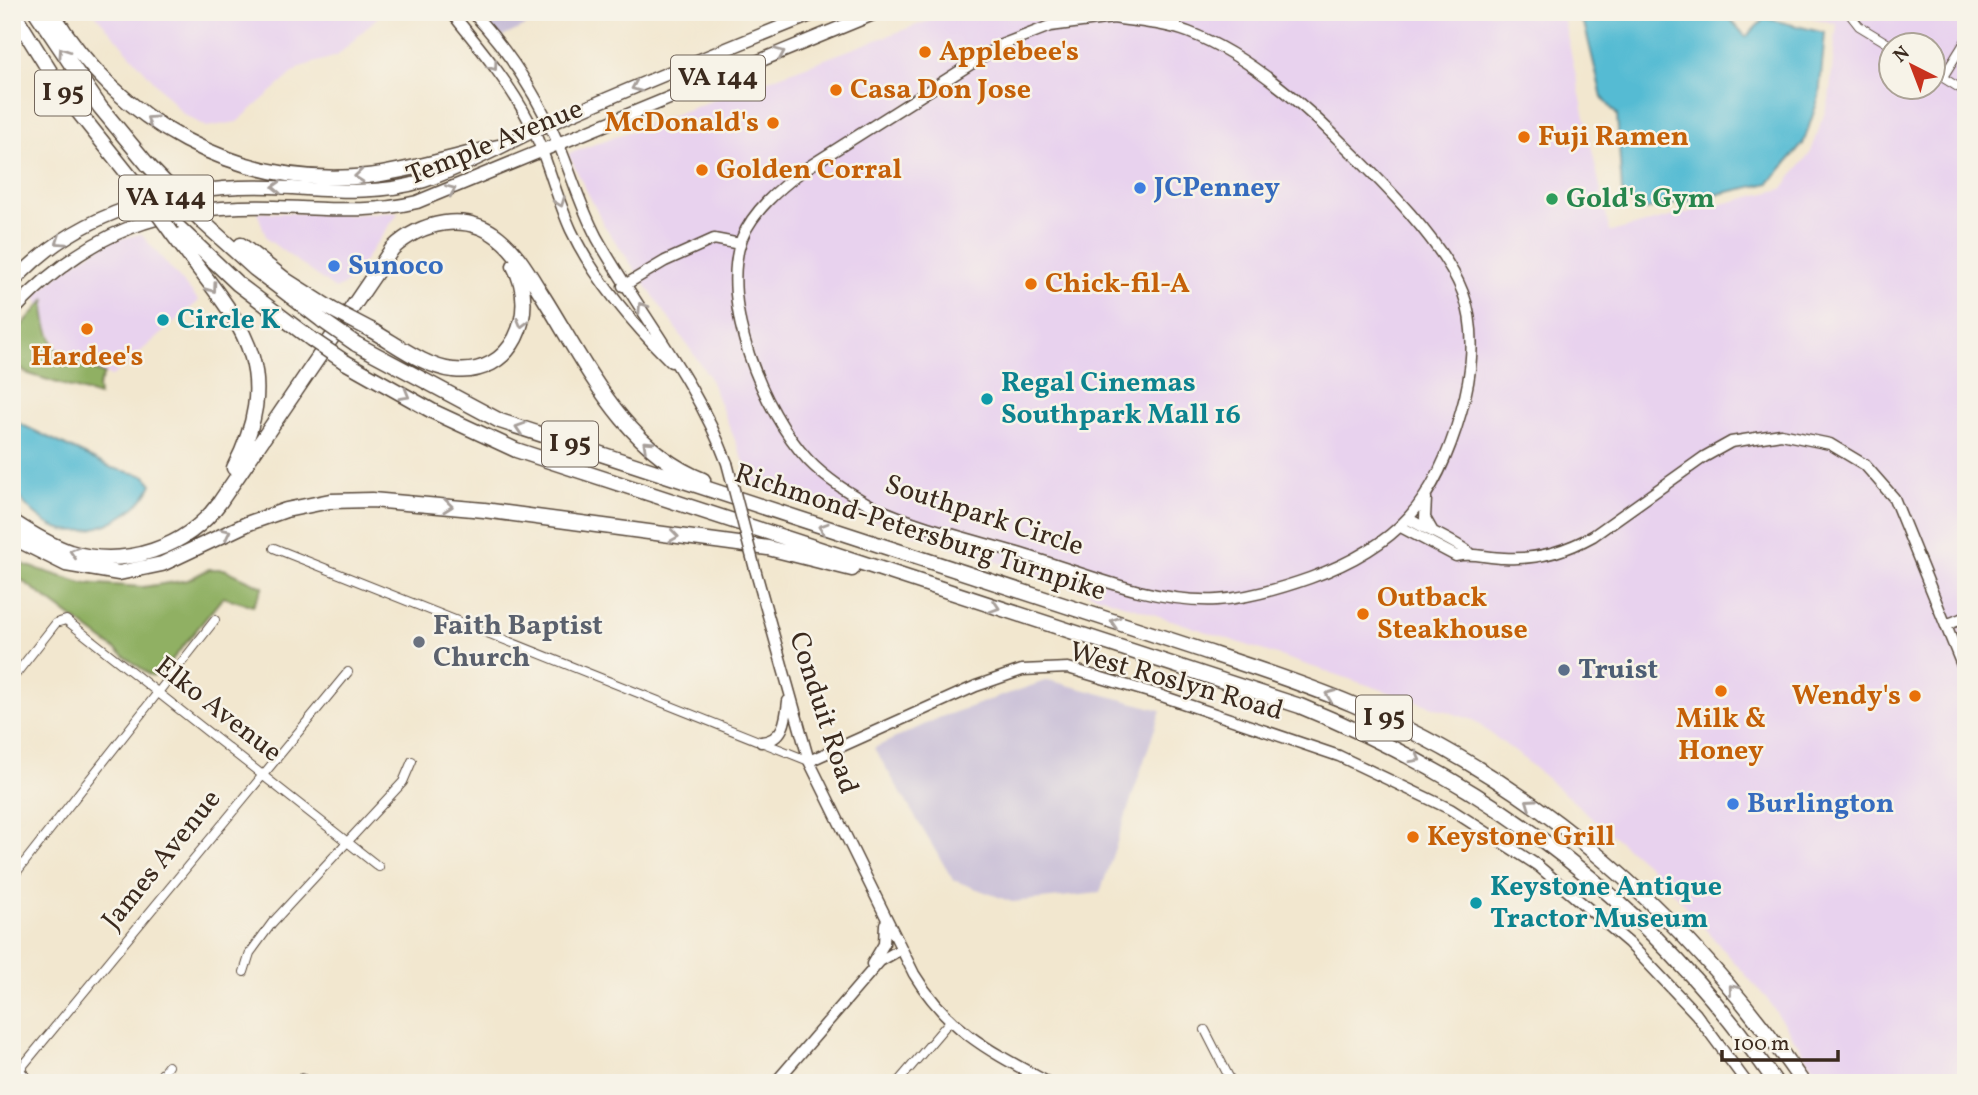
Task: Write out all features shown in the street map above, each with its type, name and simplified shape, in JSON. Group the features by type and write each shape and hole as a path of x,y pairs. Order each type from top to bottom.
{"highway":[{"name":"Richmond-Petersburg Turnpike","path":"13,12 64,94 175,230 238,284 311,340 345,362 434,412 516,450 1300,706 1395,747 1446,775 1531,830 1625,906 1689,970 1727,1014 1776,1083"},
{"name":"Richmond-Petersburg Turnpike","path":"36,12 100,107 174,192 254,269 327,315 356,344 500,421 1299,683 1353,704 1463,760 1552,819 1671,920 1743,1000 1803,1083"},
{"path":"52,12 79,54 119,96 169,132 211,153 253,167 300,176 348,177 393,172 498,147"},
{"path":"12,522 56,546 96,557 124,557 152,551 186,534 220,502 392,249 421,229 449,223 482,228 508,246 608,400 655,453 680,470 762,500 794,519"},
{"path":"175,230 245,337 255,364 258,390 253,424 240,457 216,499 186,534"},
{"path":"93,570 138,566 165,557 194,541 212,524 396,256 410,242 444,230 474,233 498,247 513,264 522,282 525,312 518,336 505,354 485,366 462,371 443,369 371,331 327,315"},
{"path":"12,537 52,558 93,570 119,573 142,570 272,514 323,502 372,500 484,510 768,548 952,593"}],"main road":[{"name":"Temple Avenue","path":"12,284 46,250 106,216 148,202 238,188 345,192 387,190 435,176 549,124 818,12"},
{"name":"Temple Avenue","path":"12,312 42,280 72,256 136,225 187,212 239,207 345,211 396,207 433,197 878,12"}],"street":[{"name":"Conduit Road","path":"451,12 496,68 534,131 578,244 612,294 647,338 682,372"},
{"name":"Conduit Road","path":"472,12 515,63 559,145 582,208 626,284 704,407 727,463 809,761 901,949 924,991 949,1022 982,1047 1049,1083"},
{"path":"1165,12 1170,27"},
{"path":"1170,27 1177,12"},
{"path":"1848,12 1859,26 1876,36"},
{"name":"Southpark Circle","path":"1113,18 1170,27 1225,50 1315,118 1411,215 1456,278 1468,310 1471,350 1468,383 1452,444 1427,492 1405,523 1372,550 1337,568 1267,592 1209,600 1142,591 882,510 850,493 815,467 801,452 767,400 736,301 735,274 740,244 767,202 802,171 1001,45 1042,29 1089,19 1113,18"},
{"path":"1946,72 1966,40"},
{"path":"1946,79 1966,92"},
{"path":"612,294 665,261 714,239 740,244"},
{"path":"1405,523 1455,556 1468,553 1523,558 1560,551 1593,536 1720,447 1768,435 1814,438 1849,453 1887,487 1904,514 1966,675"},
{"path":"1427,492 1425,518 1438,537"},
{"path":"1405,523 1462,545 1468,553"},
{"path":"274,548 809,761"},
{"path":"1946,625 1966,617"},
{"name":"Elko Avenue","path":"12,679 59,620 66,620 379,867"},
{"path":"12,878 215,620"},
{"name":"West Roslyn Road","path":"809,761 976,686 1022,670 1068,668 1159,695 1339,756 1450,809 1537,865 1629,943 1696,1014 1747,1083"},
{"name":"James Avenue","path":"14,1071 348,672"},
{"path":"761,742 772,739 782,730 789,695"},
{"path":"244,972 250,953 272,923 403,782 412,761"},
{"path":"862,982 884,944 885,918"},
{"path":"775,1083 880,961 901,949"},
{"path":"898,1083 949,1022"},
{"path":"1205,1030 1232,1083"},
{"path":"155,1083 168,1066"},
{"path":"14,1071 31,1083"},
{"path":"1018,1083 1028,1072"},
{"path":"296,1083 302,1078 312,1083"}],"shaded area":[{"path":"93,12 383,12 337,56 300,67 237,122 206,127 182,113"},
{"path":"476,12 555,12 498,39"},
{"path":"952,12 1562,12 1610,232 1782,189 1811,152 1829,100 1837,24 1788,12 1966,12 1966,1083 1824,1083 1767,999 1654,871 1523,758 1473,720 752,481 708,375 604,225 568,154"},
{"path":"257,212 345,215 399,212 349,282 335,289 267,239"},
{"path":"141,234 199,301 111,377 58,349 35,295 71,265 110,241"},
{"path":"1048,680 1161,710 1100,893 1012,902 953,880 874,748 941,717"}],"green space":[{"path":"46,299 45,313 53,343 60,355 104,374 98,387 99,396 26,373 12,361 12,336"},
{"path":"12,561 82,583 143,587 188,580 209,569 224,569 263,587 253,606 223,597 159,676 150,675 12,573"}],"water":[{"path":"1576,12 1724,12 1746,37 1765,18 1825,33 1819,97 1803,144 1769,183 1640,211 1622,192 1617,115 1602,97 1585,27"},
{"path":"12,420 112,468 145,476 152,484 135,506 109,523 79,531 52,526 25,505 12,489"}],"place":[{"name":"Applebee's","path":"925,52"},
{"name":"Casa Don Jose","path":"836,90"},
{"name":"McDonald's","path":"773,123"},
{"name":"Fuji Ramen","path":"1524,137"},
{"name":"Golden Corral","path":"702,170"},
{"name":"JCPenney","path":"1140,188"},
{"name":"Gold's Gym","path":"1552,199"},
{"name":"Sunoco","path":"334,266"},
{"name":"Chick-fil-A","path":"1031,284"},
{"name":"Circle K","path":"163,320"},
{"name":"Hardee's","path":"87,329"},
{"name":"Regal Cinemas Southpark Mall 16","path":"987,399"},
{"name":"Outback Steakhouse","path":"1363,614"},
{"name":"Faith Baptist Church","path":"419,642"},
{"name":"Truist","path":"1564,670"},
{"name":"Milk & Honey","path":"1721,691"},
{"name":"Wendy's","path":"1915,696"},
{"name":"Burlington","path":"1733,804"},
{"name":"Keystone Grill","path":"1413,837"},
{"name":"Keystone Antique Tractor Museum","path":"1476,903"}]}
